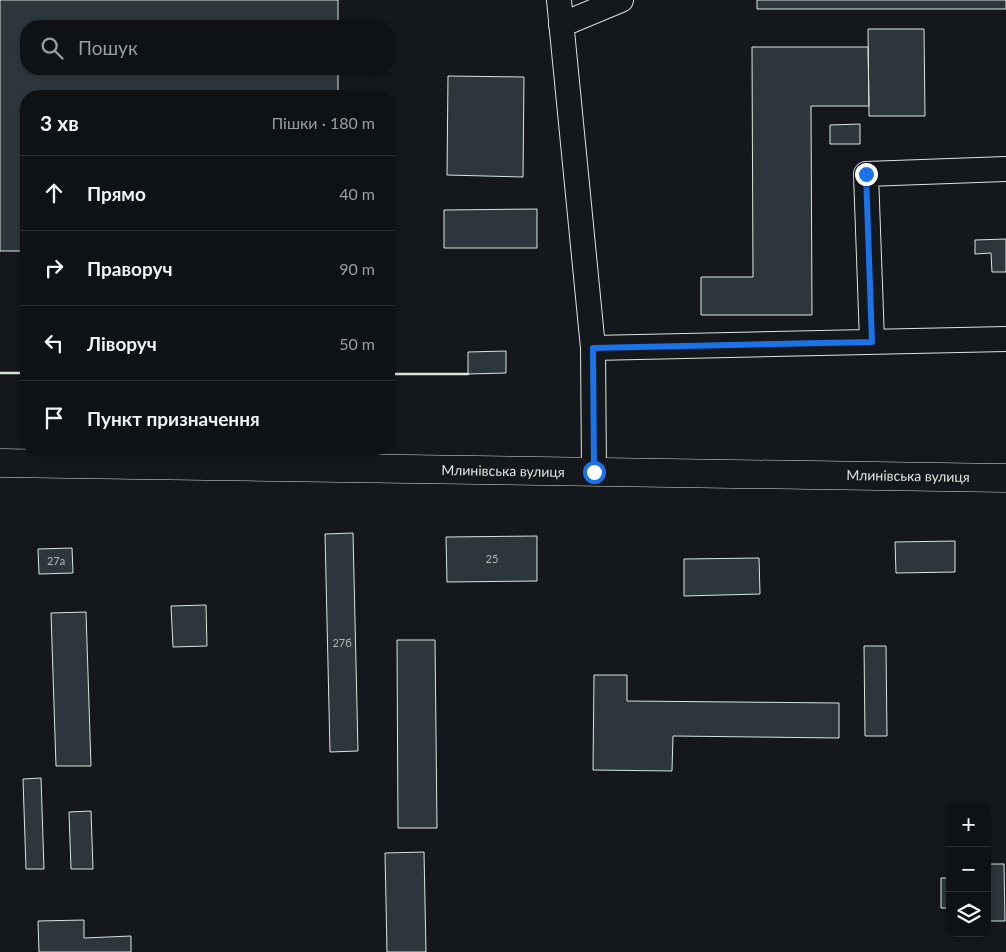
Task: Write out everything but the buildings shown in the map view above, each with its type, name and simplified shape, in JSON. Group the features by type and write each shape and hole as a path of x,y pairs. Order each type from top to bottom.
{"main road":[{"name":"Млинівська вулиця","path":"0,463 1006,478"}],"street":[{"path":"559,0 593,348 594,472"},
{"path":"561,25 621,0"},
{"path":"872,342 866,174 1006,169"},
{"path":"593,348 1006,339"}],"wall":[{"path":"0,373 20,373"},
{"path":"395,374 468,374"}],"route":[{"path":"594,472 593,348 872,342 866,174"}]}
